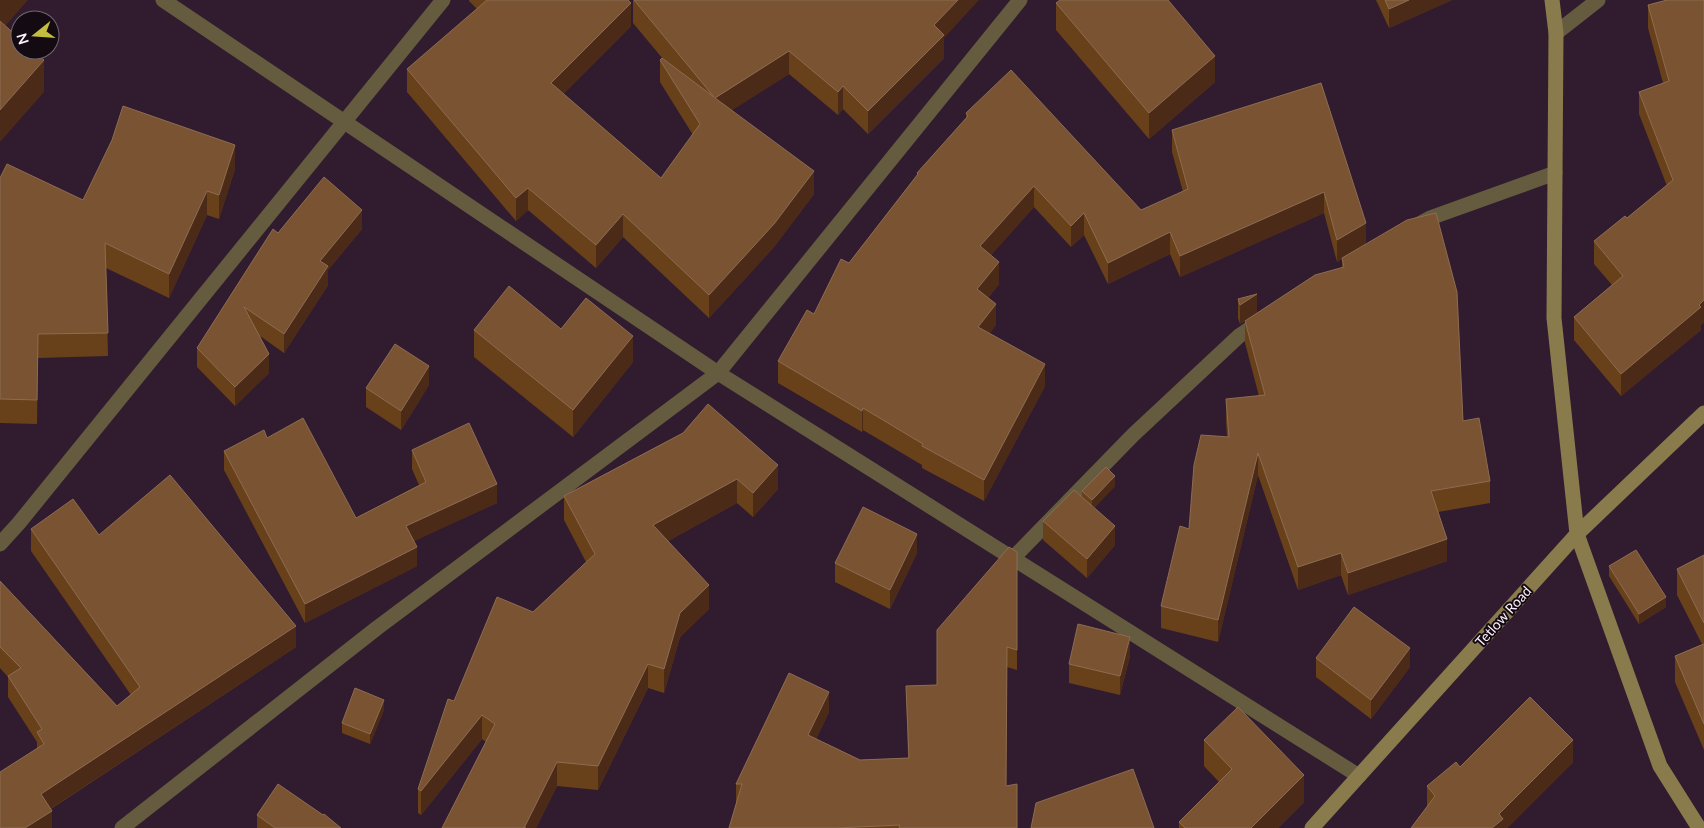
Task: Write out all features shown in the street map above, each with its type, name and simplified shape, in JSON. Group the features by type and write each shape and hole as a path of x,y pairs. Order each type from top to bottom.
{"main road":[{"path":"1552,0 1556,33 1554,318 1578,534 1660,766 1699,828"},
{"name":"Tetlow Road","path":"1312,828 1578,534 1704,414"}],"street":[{"path":"163,0 718,373 1359,776"},
{"path":"0,544 444,0"},
{"path":"122,828 377,628 718,373 1020,0"},
{"path":"1556,33 1598,0"},
{"path":"1406,232 1430,218 1555,173"},
{"path":"1013,558 1133,435 1239,336 1270,315"}],"building":[{"path":"487,0 628,0 631,3 551,83 661,178 700,124 660,60 662,58 714,97 634,0 958,0 934,25 944,35 868,111 843,86 838,92 789,51 715,98 814,171 774,224 709,295 623,214 596,245 528,188 516,198 407,69"},
{"path":"1060,0 1168,0 1215,56 1149,113 1056,3"},
{"path":"1385,0 1409,0 1389,9"},
{"path":"1667,0 1704,0 1704,300 1699,305 1701,307 1621,374 1574,317 1623,276 1594,241 1625,216 1627,218 1673,180 1639,92 1669,81 1648,5"},
{"path":"0,21 10,30 10,60 44,60 0,110"},
{"path":"1011,70 1141,210 1188,189 1172,130 1321,83 1366,223 1337,240 1324,192 1180,256 1170,232 1108,263 1084,213 1071,226 1034,186 980,246 999,262 977,289 996,304 978,327 1045,364 984,480 922,446 923,444 863,408 862,411 778,361 807,310 814,314 841,259 849,263 917,173 968,116 966,113"},
{"path":"123,106 235,145 219,195 207,191 169,274 105,243 108,333 38,334 37,400 0,399 0,178 7,164 83,200 112,140"},
{"path":"324,177 362,210 320,261 328,266 284,334 244,307 269,354 235,387 197,348 273,229 278,233"},
{"path":"1436,213 1457,292 1463,421 1479,418 1490,481 1431,491 1447,539 1348,573 1341,553 1298,567 1258,453 1218,620 1161,606 1180,526 1189,529 1194,465 1201,435 1229,437 1226,399 1265,395 1245,321 1315,275 1344,267 1342,258 1407,220"},
{"path":"509,286 561,329 586,298 633,336 573,410 474,330"},
{"path":"1257,294 1240,305 1238,299"},
{"path":"395,344 429,366 401,411 366,388"},
{"path":"708,404 778,465 753,493 737,479 653,525 709,585 680,613 664,669 648,664 598,766 557,762 524,828 442,828 495,724 482,715 421,791 418,789 448,699 454,701 497,597 533,612 595,554 564,496 683,433"},
{"path":"303,418 356,518 426,482 412,450 469,423 497,484 406,526 417,547 305,604 224,451 264,430 267,438"},
{"path":"1106,467 1115,476 1092,500 1082,491"},
{"path":"170,475 296,626 41,794 52,811 25,828 0,828 0,772 44,744 37,732 42,729 8,676 21,668 0,647 0,581 117,706 140,687 31,529 73,499 99,535"},
{"path":"1074,490 1115,526 1087,559 1043,521"},
{"path":"863,507 917,534 890,590 835,563"},
{"path":"1009,547 1017,552 1017,650 1007,647 1006,786 1017,784 1017,828 899,828 900,825 837,828 729,828 742,784 736,784 789,673 829,692 808,735 860,760 909,758 906,686 937,685 937,630"},
{"path":"1636,550 1666,597 1639,614 1609,566"},
{"path":"1704,555 1704,623 1677,569"},
{"path":"1354,607 1410,648 1371,700 1316,658"},
{"path":"1078,624 1130,637 1120,676 1069,664"},
{"path":"1704,644 1704,724 1675,656"},
{"path":"355,688 384,700 370,734 342,723"},
{"path":"1530,697 1573,740 1499,814 1503,819 1492,828 1411,828 1435,796 1427,786 1456,762 1460,767"},
{"path":"1238,707 1304,775 1251,828 1185,828 1179,822 1232,769 1204,740"},
{"path":"1133,769 1154,828 1031,828 1036,803"},
{"path":"278,784 324,814 341,828 275,828 257,815"}]}
